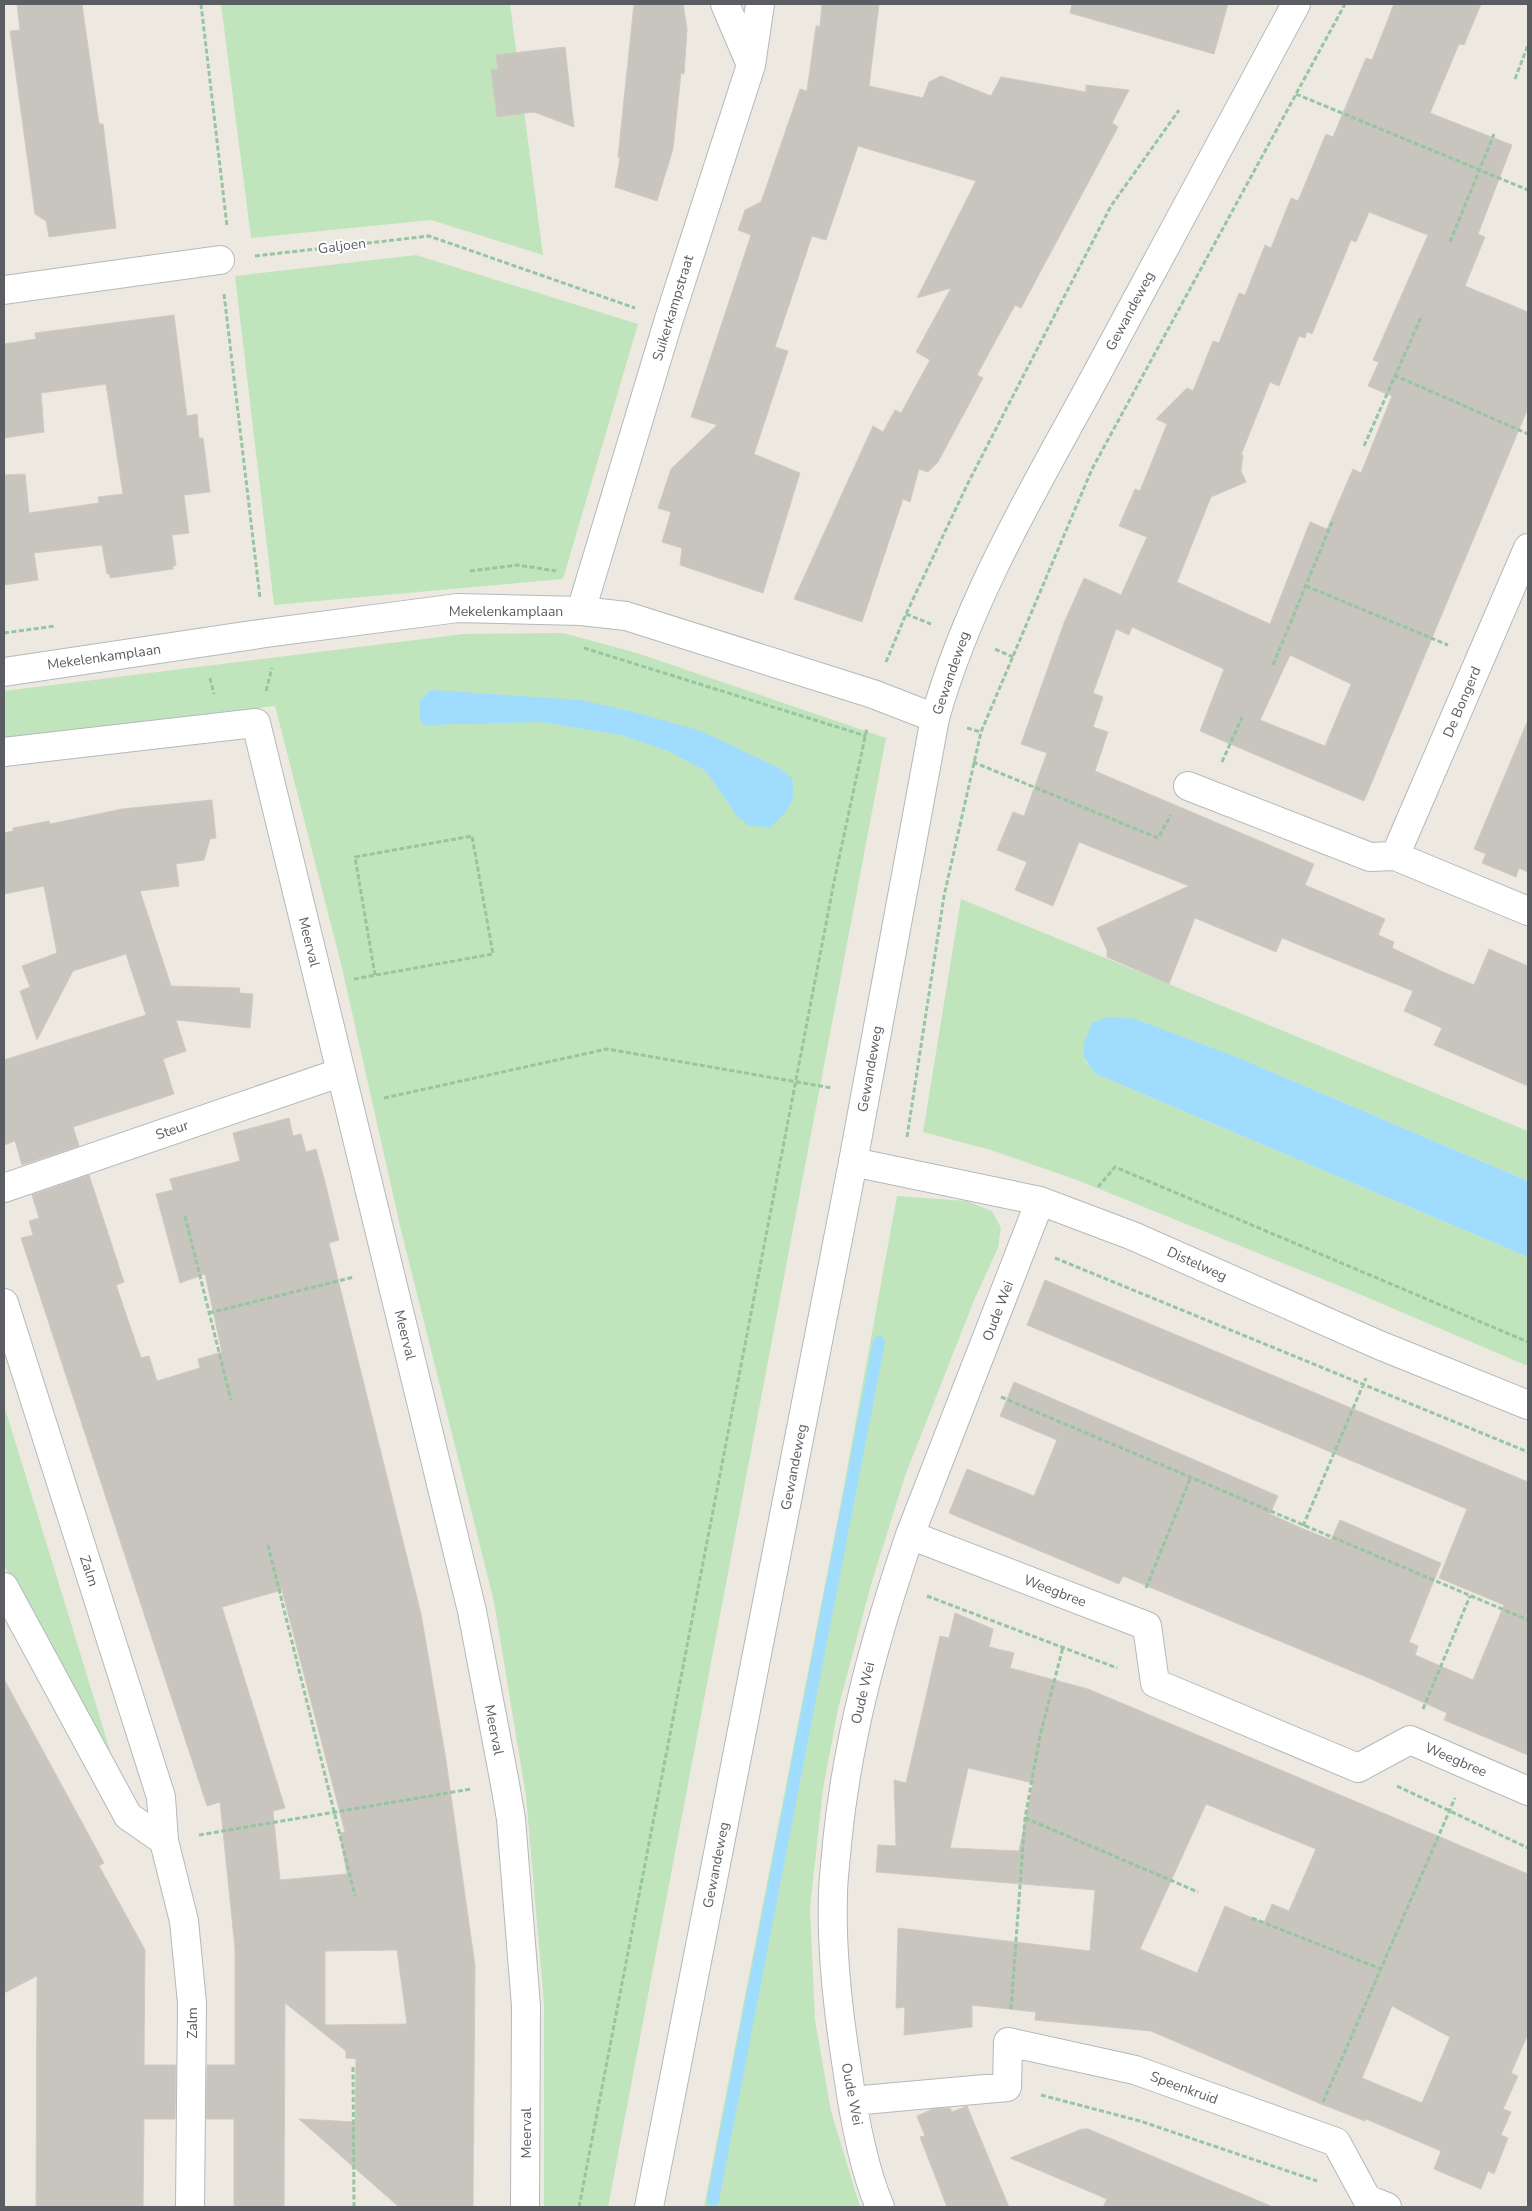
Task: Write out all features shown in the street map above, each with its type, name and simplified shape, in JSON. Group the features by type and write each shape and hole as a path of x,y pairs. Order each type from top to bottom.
{"street":[{"path":"725,4 751,65"},
{"name":"Suikerkampstraat","path":"581,611 669,319 751,65 760,4"},
{"name":"Gewandeweg","path":"649,2207 853,1162 936,718 962,636 1006,540 1296,4"},
{"path":"4,290 226,260"},
{"name":"De Bongerd","path":"1395,856 1528,548"},
{"name":"Mekelenkamplaan","path":"4,672 266,633 458,608 581,611 626,616 873,694 936,718"},
{"path":"4,752 256,723"},
{"name":"Meerval","path":"256,723 339,1073 349,1106 472,1611 505,1784 511,1819 526,2006 525,2207"},
{"path":"1198,790 1370,857 1395,856 1528,911"},
{"name":"Steur","path":"4,1188 339,1073"},
{"name":"Distelweg","path":"853,1162 1040,1202 1074,1214 1133,1236 1380,1345 1528,1406"},
{"name":"Oude Wei","path":"880,2207 874,2192 852,2101 836,2001 833,1895 842,1787 864,1682 910,1535 1040,1202"},
{"name":"Zalm","path":"4,1303 161,1797 164,1841 184,1921 192,2003 190,2207"},
{"name":"Weegbree","path":"910,1535 1147,1626 1155,1683"},
{"path":"4,1587 128,1816 164,1841"},
{"path":"1155,1683 1358,1768"},
{"name":"Weegbree","path":"1358,1768 1410,1740 1528,1791"},
{"path":"852,2101 1007,2087 1008,2042"},
{"name":"Speenkruid","path":"1008,2042 1135,2070 1336,2142 1377,2203"}],"path":[{"path":"201,4 260,599 272,668 256,723"},
{"path":"903,1172 910,1104 944,896 981,732 1092,469 1345,4"},
{"path":"1514,79 1528,45"},
{"path":"1296,94 1528,190"},
{"path":"579,2207 795,1081 873,694 906,614 968,483 1111,206 1179,110"},
{"path":"1450,242 1494,134"},
{"name":"Galjoen","path":"226,260 429,236 669,319"},
{"path":"1364,446 1422,315"},
{"path":"1394,375 1528,434"},
{"path":"1273,664 1332,522"},
{"path":"1306,586 1480,659"},
{"path":"581,648 866,736"},
{"path":"264,670 282,667"},
{"path":"200,679 219,676"},
{"path":"210,678 222,726"},
{"path":"973,762 1158,838 1198,790 1242,717"},
{"path":"319,985 493,954 472,836 355,857 375,975"},
{"path":"349,1106 608,1050 865,1094"},
{"path":"1074,1214 1115,1167 1528,1342"},
{"path":"185,1216 231,1400"},
{"path":"1023,1245 1528,1452"},
{"path":"209,1313 388,1268"},
{"path":"1304,1526 1380,1345"},
{"path":"970,1384 1190,1479 1528,1620"},
{"path":"1132,1621 1190,1479"},
{"path":"268,1545 355,1896"},
{"path":"894,1584 1155,1683"},
{"path":"1410,1740 1470,1596"},
{"path":"1008,2042 1025,1818 1040,1736 1063,1647"},
{"path":"1310,2133 1449,1810 1471,1766"},
{"path":"1358,1768 1528,1848"},
{"path":"164,1841 505,1784"},
{"path":"1025,1818 1198,1892"},
{"path":"1252,1918 1381,1969"},
{"path":"353,2067 354,2207"},
{"path":"1007,2087 1140,2121 1377,2203"}],"green space":[{"path":"221,4 510,4 543,255 431,220 251,238"},
{"path":"416,255 638,324 563,579 274,605 235,276"},
{"path":"563,633 637,653 886,738 608,2207 544,2207 544,2004 526,1796 494,1602 401,1230 342,968 275,706 4,738 4,691 463,634"},
{"path":"961,899 1528,1131 1528,1181 1239,1058 1085,1061 1096,1074 1528,1257 1528,1366 1352,1291 1077,1180 991,1150 923,1132"},
{"path":"897,1196 967,1201 992,1211 1001,1228 998,1248 975,1298 905,1476 871,1585 838,1709 823,1789 810,1908 815,2020 831,2111 860,2207 704,2207 841,1502"},
{"path":"4,1405 116,1770 4,1565"}],"water":[{"path":"431,690 581,700 630,711 701,731 779,768 792,778 792,801 786,812 770,828 748,825 737,816 706,771 668,751 621,735 540,722 424,725 420,718 420,700"},
{"path":"1109,1017 1135,1019 1239,1058 1528,1181 1528,1257 1096,1074 1086,1061 1084,1044 1092,1023"}],"building":[{"path":"17,4 82,4 99,124 103,124 116,228 49,237 46,221 35,214 10,31 20,30"},
{"path":"634,4 683,4 687,29 684,74 681,73 673,149 657,201 615,187 620,158 618,157"},
{"path":"822,4 879,4 869,86 923,98 929,82 941,76 991,96 1001,77 1086,92 1086,85 1129,90 1112,123 1118,127 1021,308 1015,305 977,375 983,378 938,462 928,472 919,469 910,502 903,499 862,622 794,599 873,426 883,432 895,410 901,413 930,360 916,352 951,288 917,298 976,181 858,146 826,240 812,236 775,347 788,351 754,454 800,473 763,593 680,565 682,548 662,542 671,512 658,508 671,469 717,425 691,417 751,235 738,230 745,210 761,202 800,89 807,91 816,26 820,26"},
{"path":"1072,4 1228,4 1214,54 1070,13"},
{"path":"1394,4 1481,4 1464,45 1459,44 1430,113 1512,145 1478,234 1485,237 1465,286 1528,312 1528,408 1364,801 1200,731 1224,669 1132,627 1129,635 1116,629 1093,693 1103,697 1093,727 1108,732 1095,771 1314,864 1305,885 1385,919 1378,935 1394,942 1392,948 1441,971 1474,985 1489,949 1528,966 1528,1086 1434,1045 1442,1028 1404,1011 1413,991 1282,938 1276,952 1195,918 1169,984 1107,957 1107,950 1097,928 1189,886 1079,842 1053,906 1015,890 1027,862 997,850 1013,812 1024,816 1047,753 1021,744 1064,623 1084,578 1121,595 1147,537 1119,526 1135,489 1140,491 1167,424 1156,419 1187,388 1193,391 1213,341 1219,343 1239,293 1245,295 1265,245 1271,248 1291,198 1298,201 1326,134 1333,137 1366,58 1372,60","holes":["1369,212 1428,235 1373,360 1379,362 1368,386 1392,396 1361,473 1353,469 1327,529 1310,522 1270,624 1177,582 1211,497 1246,482 1241,471 1243,455 1241,455 1270,382 1279,386 1299,336 1305,338 1307,332 1312,334 1351,240 1356,242","1290,655 1351,684 1325,746 1260,720"]},
{"path":"565,47 574,127 534,112 497,117 491,70 498,69 496,55"},
{"path":"174,315 187,416 197,414 199,438 203,438 210,492 184,495 189,533 172,535 176,565 173,566 173,569 110,578 110,574 107,574 102,545 34,553 38,580 4,585 4,475 25,474 29,513 99,503 98,497 123,494 106,384 41,393 44,432 4,438 4,344 36,339 35,333"},
{"path":"1528,720 1528,872 1519,868 1516,877 1482,863 1486,854 1474,849"},
{"path":"212,800 216,838 210,839 204,860 176,864 179,886 140,891 171,986 240,988 239,993 253,994 250,1028 176,1020 186,1051 163,1059 174,1094 73,1127 79,1146 22,1165 15,1141 4,1145 4,1060 146,1015 126,954 73,971 37,1040 20,991 30,987 22,966 57,953 44,886 4,894 4,833 13,831 13,828 49,821 50,824 122,809"},
{"path":"289,1118 293,1136 301,1134 306,1152 316,1149 339,1240 329,1243 421,1614 446,1760 475,1966 473,2207 399,2207 299,2119 355,2122 356,2059 346,2058 346,2051 285,2003 284,2207 234,2207 234,2119 206,2119 207,2065 235,2065 235,1948 220,1802 207,1806 21,1238 33,1235 29,1221 39,1218 32,1195 89,1175 124,1282 116,1285 141,1358 149,1356 157,1381 200,1368 198,1359 222,1352 205,1274 180,1283 156,1194 173,1190 170,1179 240,1161 233,1133","holes":["282,1590 345,1832 340,1833 347,1874 280,1880 273,1811 285,1808 222,1607","397,1950 407,2024 325,2025 325,1951"]},
{"path":"1045,1280 1528,1482 1528,1755 1444,1720 1447,1713 1371,1679 1123,1576 1119,1584 949,1513 967,1469 1034,1496 1057,1440 1000,1416 1014,1382 1278,1496 1270,1514 1301,1528 1331,1540 1340,1520 1441,1563 1409,1642 1418,1646 1415,1655 1473,1680 1504,1605 1439,1578 1467,1509 1027,1325"},
{"path":"955,1613 993,1629 989,1647 1014,1653 1010,1668 1088,1689 1528,1874 1528,2034 1511,2073 1518,2076 1503,2109 1511,2112 1501,2135 1508,2138 1494,2174 1488,2171 1481,2189 1434,2169 1441,2151 1366,2119 1365,2121 1321,2104 1151,2031 1035,2020 1036,2012 972,2005 972,2027 904,2035 905,2007 896,2008 898,1928 1090,1951 1095,1890 876,1872 878,1845 896,1846 894,1780 906,1783 940,1636 949,1638","holes":["968,1768 1033,1783 1019,1851 950,1848","1206,1804 1316,1849 1289,1911 1272,1904 1264,1923 1225,1906 1197,1973 1140,1949","1392,2006 1450,2037 1422,2103 1362,2078"]},
{"path":"4,1679 104,1863 99,1866 145,1950 144,2065 176,2065 175,2119 144,2119 143,2207 36,2207 37,1976 4,1993"},
{"path":"967,2106 1009,2207 947,2207 920,2137 925,2136 917,2116 933,2109 950,2108 952,2112"},
{"path":"1082,2129 1088,2129 1273,2207 1103,2207 1107,2199 1010,2158"}],"waterway":[{"path":"713,2200 879,1342"}]}
